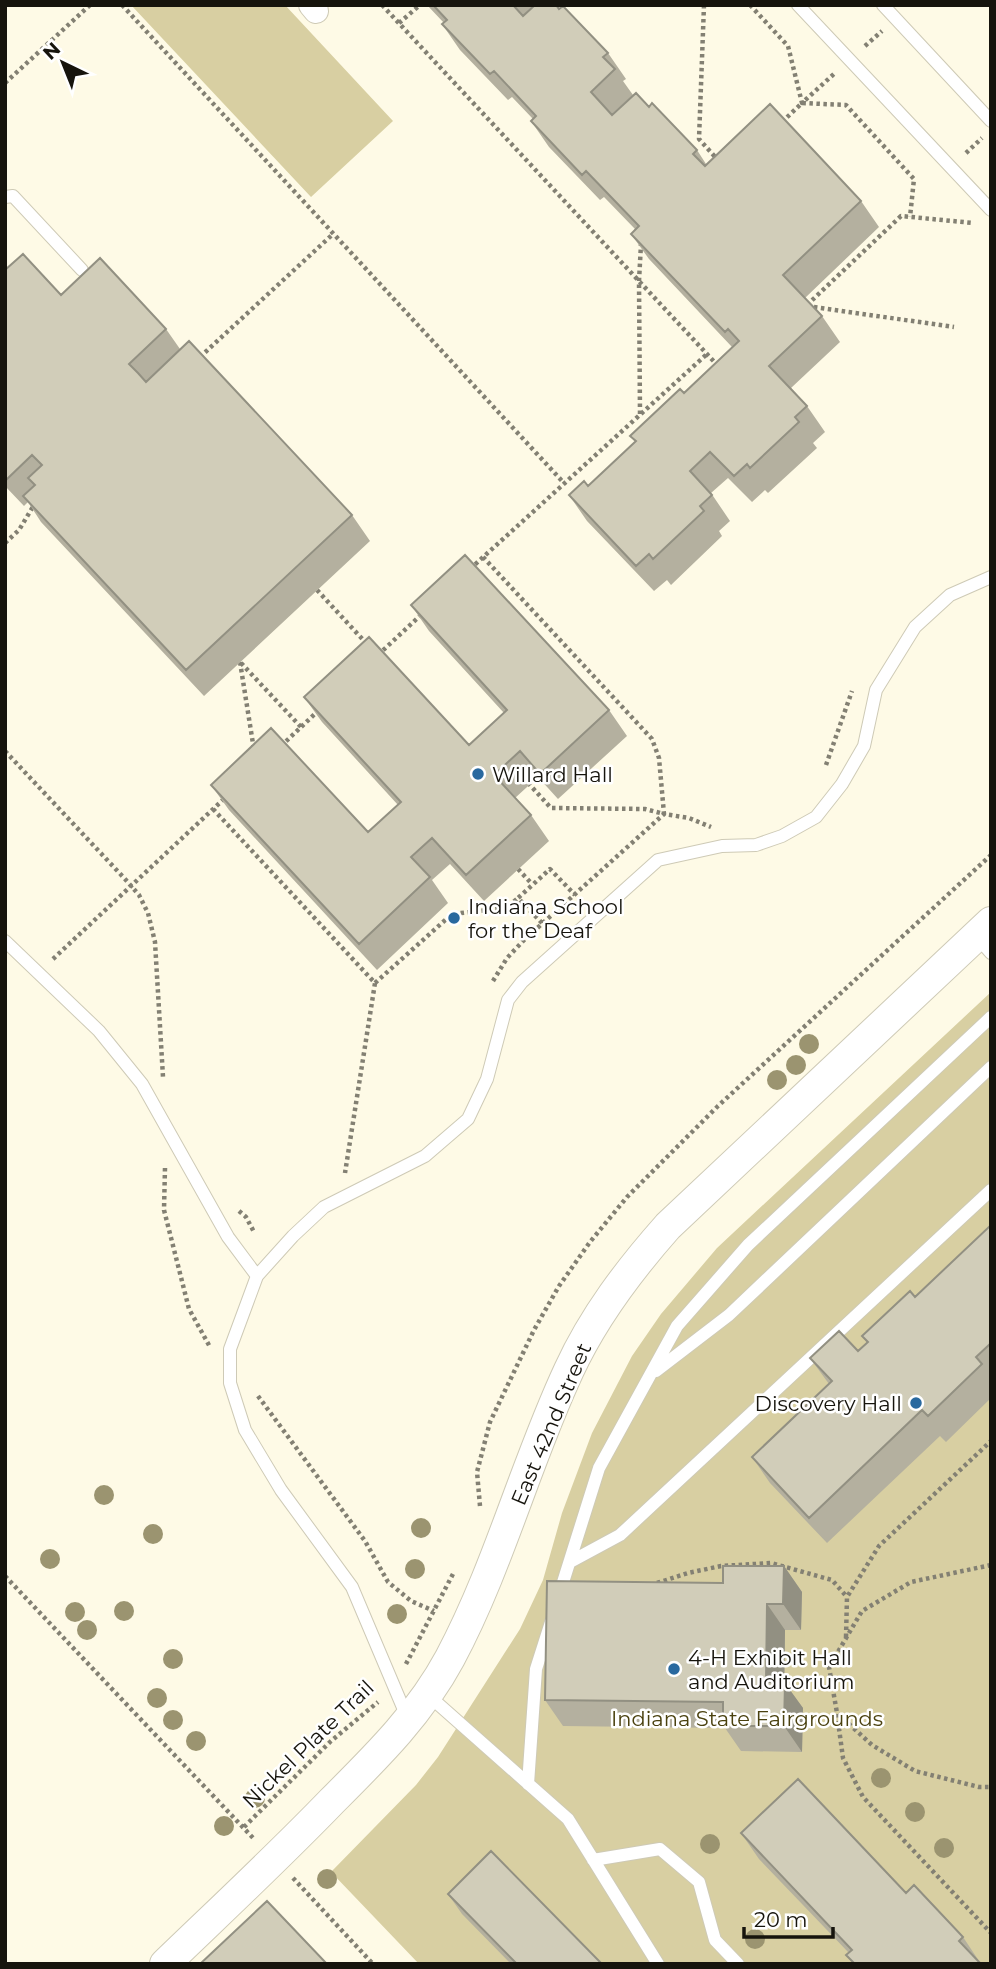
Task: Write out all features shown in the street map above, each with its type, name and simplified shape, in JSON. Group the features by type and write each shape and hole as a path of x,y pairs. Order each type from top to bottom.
{"street":[{"name":"East 42nd Street","path":"165,1964 258,1876 382,1751 428,1695 486,1586 570,1368 605,1305 631,1270 668,1226 986,937"}],"lane":[{"path":"799,5 991,210"},
{"path":"883,5 991,121"},
{"path":"5,197 13,196 82,270"},
{"path":"409,1720 352,1587 281,1490 244,1430 230,1383 230,1349 257,1276 324,1207 425,1156 468,1119 486,1079 508,1000 522,982 658,860 722,846 756,845 782,836 816,817 842,784 864,746 876,690 915,627 950,595 991,577"},
{"path":"5,941 99,1031 142,1084 228,1237 257,1276"},
{"path":"528,1784 536,1669 598,1468 677,1326 748,1245 991,1017"},
{"path":"650,1376 729,1315 991,1067"},
{"path":"570,1562 620,1535 991,1190"},
{"path":"428,1695 568,1819 658,1964"},
{"path":"593,1860 660,1849 699,1882 715,1940 737,1964"}],"path":[{"path":"5,83 90,5"},
{"path":"122,5 563,482"},
{"path":"382,5 722,370"},
{"path":"399,23 420,5"},
{"path":"704,5 699,139 722,164"},
{"path":"750,5 788,46 802,103"},
{"path":"775,129 802,103 846,106 914,179 910,217"},
{"path":"950,168 991,130"},
{"path":"954,327 806,306 901,216 972,223 981,221"},
{"path":"195,362 333,234"},
{"path":"640,414 639,281 642,236"},
{"path":"464,575 563,482 707,354"},
{"path":"5,543 19,530 35,504"},
{"path":"483,557 652,739 659,758 664,814 645,809 551,808 529,785"},
{"path":"317,590 377,655 426,611"},
{"path":"254,755 240,663 301,727"},
{"path":"274,752 320,709"},
{"path":"38,974 230,793"},
{"path":"213,809 374,983"},
{"path":"518,869 532,884"},
{"path":"341,1198 374,983 452,914 506,908 550,869 575,895"},
{"path":"518,898 542,923"},
{"path":"166,1125 164,1210 189,1309 213,1352"},
{"path":"846,1638 847,1597 879,1546 991,1441"},
{"path":"647,1585 721,1566 771,1563 832,1580 847,1597"},
{"path":"991,1565 911,1582 862,1611 830,1667 843,1758 863,1797 991,1933"},
{"path":"5,1576 258,1843"},
{"name":"Nickel Plate Trail","path":"244,1828 331,1741 374,1706 393,1684 415,1650 435,1611"},
{"path":"837,1713 872,1745 915,1771 979,1787 991,1787"},
{"path":"289,1874 373,1964"}],"green space":[{"path":"131,5 285,5 393,121 311,197"},
{"name":"Indiana State Fairgrounds","path":"991,992 991,1964 419,1964 331,1872 416,1785 438,1757 520,1629 543,1580 562,1513 592,1433 632,1356 661,1314 717,1248"}],"building":[{"path":"433,5 513,5 523,16 535,5 556,5 559,9 563,6 608,53 603,57 615,69 591,92 612,115 636,93 649,107 652,103 697,150 693,154 705,166 770,104 861,201 783,275 822,316 769,366 807,406 795,417 799,422 750,468 747,464 734,476 710,452 690,471 712,495 700,506 704,511 653,559 649,554 636,566 569,495 584,481 588,486 636,441 630,436 680,389 684,393 739,341 728,329 725,332 631,234 639,226 586,171 582,175 531,121 536,116 494,71 490,74 442,24 447,20"},
{"path":"23,254 61,295 100,258 166,329 129,364 146,382 189,341 352,515 186,670 23,496 35,485 28,478 42,465 32,455 5,479 5,270"},
{"name":"Willard Hall","path":"465,555 609,710 540,774 520,751 494,775 531,815 466,875 432,838 411,857 430,877 359,944 211,785 271,728 368,832 401,802 304,697 369,637 469,745 507,710 411,605"},
{"name":"Discovery Hall","path":"991,1225 991,1343 976,1357 982,1364 928,1416 922,1410 809,1518 752,1457 832,1381 810,1358 839,1331 858,1351 868,1342 862,1336 910,1291 915,1297"},
{"name":"4-H Exhibit Hall and Auditorium","path":"723,1566 784,1566 783,1604 767,1604 766,1682 785,1683 784,1726 723,1726 723,1702 545,1700 547,1581 723,1583"},
{"path":"798,1779 906,1893 914,1885 963,1937 959,1941 981,1964 855,1964 846,1955 852,1950 741,1833"},
{"path":"491,1851 602,1964 517,1964 448,1894"},
{"path":"267,1901 327,1964 200,1964"}],"place":[{"name":"Willard Hall","path":"478,774"},
{"name":"Indiana School for the Deaf","path":"454,918"},
{"name":"Discovery Hall","path":"916,1403"},
{"name":"4-H Exhibit Hall and Auditorium","path":"674,1669"}]}
